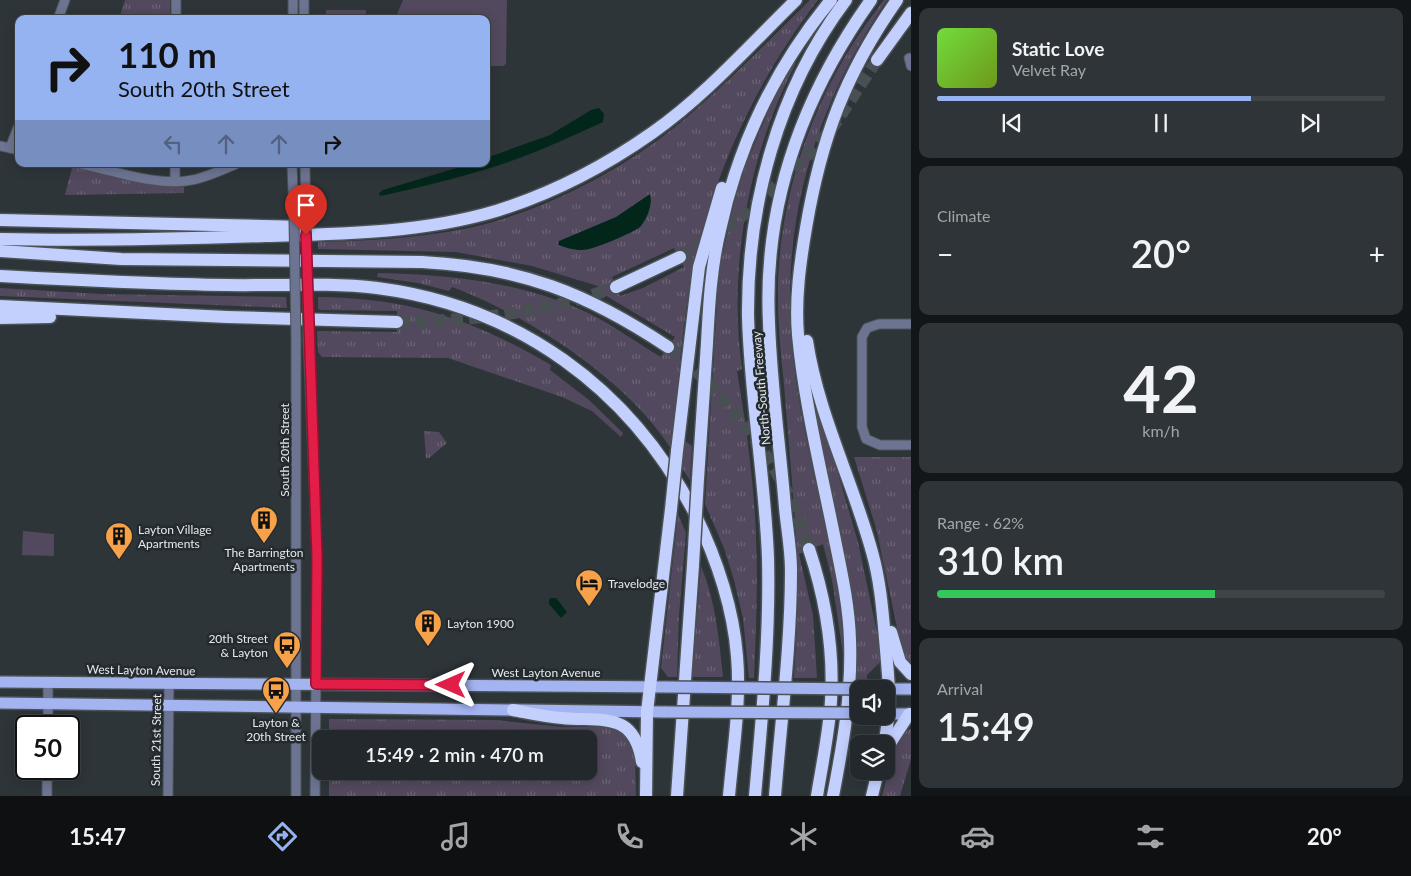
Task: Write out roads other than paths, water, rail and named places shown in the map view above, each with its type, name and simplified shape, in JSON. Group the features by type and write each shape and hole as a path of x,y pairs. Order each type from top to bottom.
{"highway":[{"path":"0,238 143,240 349,232 424,226 495,211 585,174 652,132 690,102 796,0"},
{"path":"678,796 713,271 719,231 738,164 758,115 809,27 830,0"},
{"name":"North-South Freeway","path":"755,796 765,667 768,559 748,319 752,242 761,187 784,114 819,41 846,0"},
{"name":"North-South Freeway","path":"774,796 786,671 791,569 769,323 768,280 774,227 786,169 800,125 839,48 871,0"},
{"path":"833,796 848,705 850,639 841,572 802,369 798,332 798,289 804,239 820,156 836,108 867,46 897,0"},
{"path":"877,60 911,13"},
{"path":"645,791 647,712 699,267 722,188 730,170 738,164"},
{"path":"0,220 322,228 349,232"},
{"path":"804,239 804,320 810,358 873,553 882,605 890,680"},
{"path":"0,251 121,259 422,262 472,267 522,276 579,296 626,320 668,347"},
{"path":"616,287 680,257"},
{"path":"0,276 133,283 377,288 439,301 505,325 543,346 576,369 634,422 657,450 685,495 705,534 717,564 726,594 737,656 737,697 729,796"},
{"path":"0,306 100,312 397,322"},
{"path":"0,318 91,318 100,312"},
{"path":"809,550 821,592 830,660 831,701 817,796"},
{"path":"882,605 895,651 900,662 911,674"},
{"path":"512,710 563,718 615,721 626,727 639,746 645,791"},
{"path":"894,735 910,714"},
{"path":"872,796 876,780"}],"main road":[{"name":"West Layton Avenue","path":"0,682 850,689"},
{"name":"West Layton Avenue","path":"895,688 911,688"},
{"path":"0,703 850,713"},
{"path":"895,714 910,714"}],"street":[{"path":"59,15 65,0"},
{"path":"176,0 176,15"},
{"path":"293,0 293,15"},
{"path":"304,0 304,15"},
{"path":"0,146 14,149"},
{"path":"96,167 151,179 175,181 200,178 228,167"},
{"path":"175,167 175,181"},
{"name":"South 20th Street","path":"292,167 296,339 296,796"},
{"path":"305,167 308,339 317,557 316,796"},
{"path":"911,324 879,324 867,328 862,337 862,427 866,439 880,445 911,445"},
{"path":"296,402 310,402"},
{"path":"48,683 48,715"},
{"name":"South 21st Street","path":"168,796 169,684"},
{"path":"47,780 47,796"}],"tunnel":[{"path":"680,257 741,217 803,161 835,124 877,60"},
{"path":"397,322 508,314 562,304 616,287"},
{"path":"668,347 720,395 750,432 776,471 791,499 809,549"}],"place":[{"name":"The Barrington Apartments","path":"264,544"},
{"name":"Layton Village Apartments","path":"119,560"},
{"name":"Travelodge","path":"589,607"},
{"name":"Layton 1900","path":"428,647"},
{"name":"20th Street & Layton","path":"287,669"},
{"name":"Layton & 20th Street","path":"276,714"}]}
